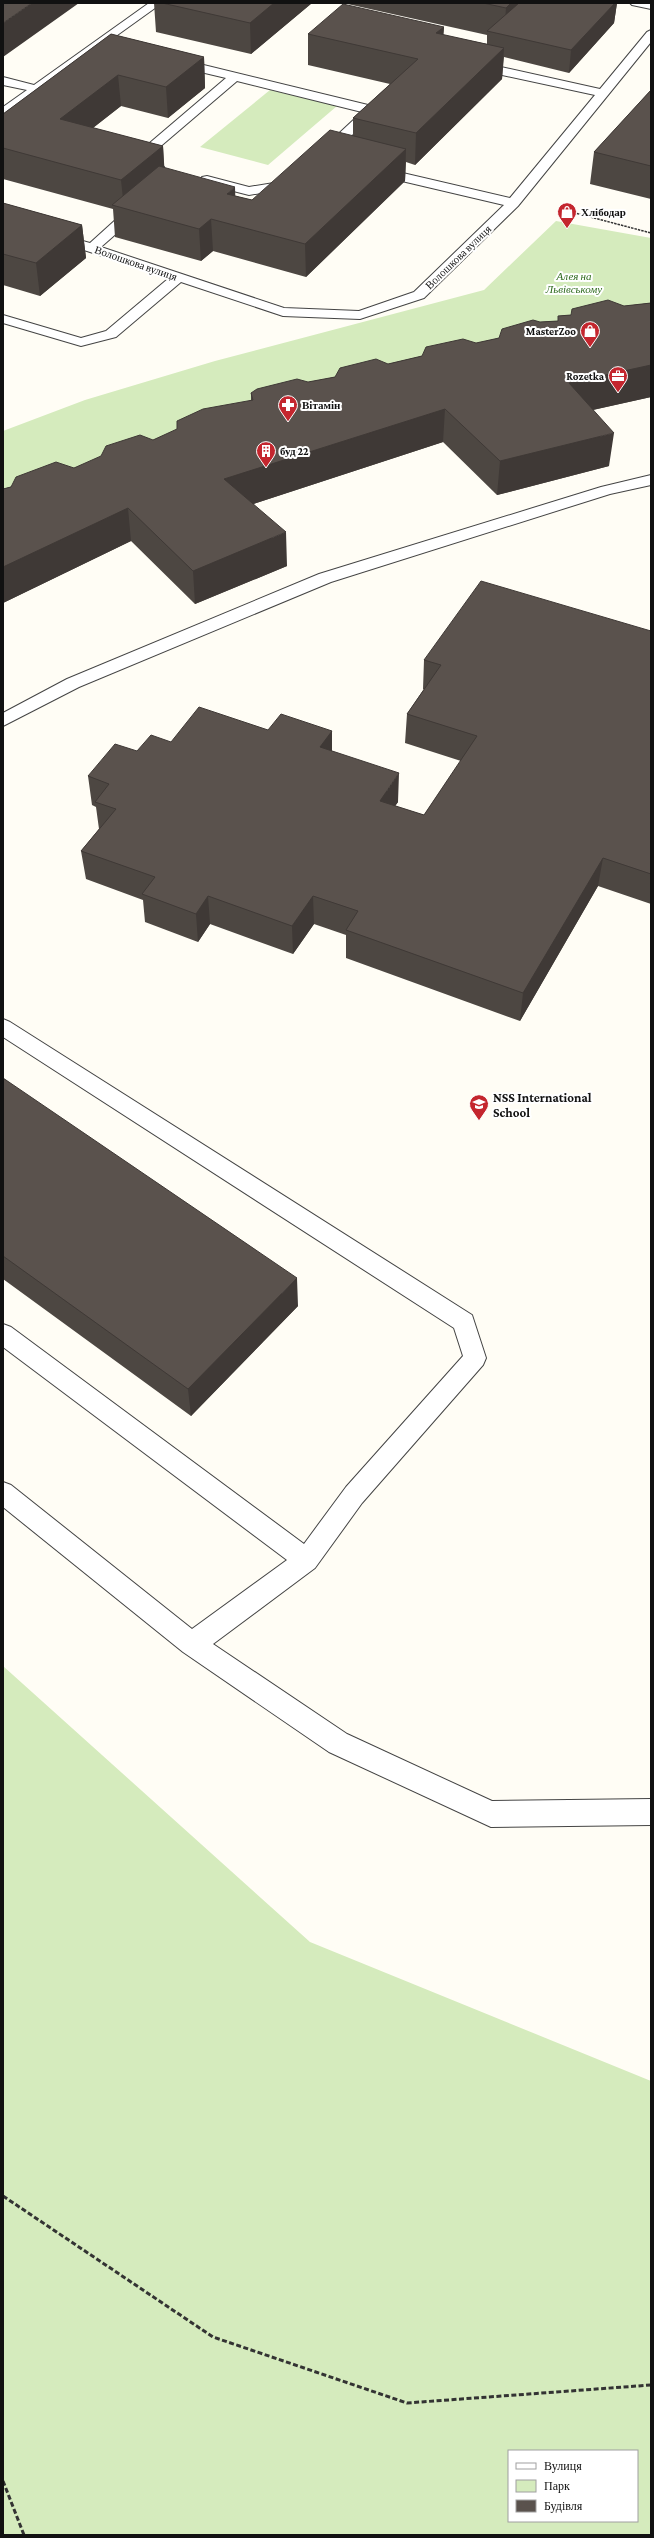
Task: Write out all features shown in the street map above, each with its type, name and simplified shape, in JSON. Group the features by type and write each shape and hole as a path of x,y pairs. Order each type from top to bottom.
{"street":[{"path":"3,113 36,89 81,64 100,44 156,3"},
{"path":"636,3 651,6"},
{"name":"Волошкова вулиця","path":"3,223 92,248 283,312 360,314 419,295 515,201 602,92 651,34"},
{"path":"100,44 115,47"},
{"path":"160,58 364,108 369,112 319,160 337,161"},
{"path":"459,62 602,92"},
{"path":"172,171 160,168 150,160 149,150 234,77"},
{"path":"3,81 36,89"},
{"path":"367,168 515,201"},
{"path":"192,176 249,191 293,183 304,173"},
{"path":"92,248 149,198"},
{"path":"3,318 81,342 111,334 179,277"},
{"path":"3,720 73,683 325,578 606,490 651,480"},
{"path":"3,1027 464,1322 475,1358 354,1495 306,1560 192,1644"},
{"path":"3,1334 306,1560"},
{"path":"3,1493 192,1644 338,1743 491,1814 651,1812"}],"path":[{"path":"515,201 651,233"},
{"path":"3,2196 213,2338 407,2403 651,2385"},
{"path":"3,2481 24,2535"}],"green space":[{"path":"270,90 337,106 268,165 200,147"},
{"name":"Алея на Львівському","path":"556,221 651,238 651,335 3,524 3,431 85,400 215,361 484,290"},
{"path":"3,1666 310,1942 651,2081 651,2535 3,2535"}],"building":[{"path":"3,3 32,3 3,23"},
{"path":"162,3 274,3 250,23"},
{"path":"483,3 511,3 506,8"},
{"path":"519,3 615,3 571,50 487,31"},
{"path":"343,4 444,27 436,33 504,48 416,133 353,118 418,59 308,34"},
{"path":"111,34 204,57 166,87 118,75 60,119 163,146 121,180 3,148 3,114"},
{"path":"651,90 651,166 594,152"},
{"path":"330,130 406,149 305,244 211,219 199,229 112,205 159,166 235,187 227,194 252,200"},
{"path":"3,203 82,225 36,263 3,254"},
{"name":"буд 22","path":"608,300 624,306 651,303 651,365 569,383 614,433 500,461 445,409 224,479 286,532 193,571 128,508 3,567 3,489 11,487 16,477 56,462 74,468 101,456 106,446 140,435 153,440 177,429 177,421 203,409 253,400 251,393 257,389 297,379 308,382 335,377 340,368 376,359 388,364 422,356 426,347 463,339 476,343 499,338 502,329 533,320 540,322 558,321 558,316 571,315 572,309"},
{"path":"481,581 651,631 651,874 603,858 523,993 346,930 358,911 313,896 292,926 208,896 196,914 142,894 155,877 81,851 116,809 95,802 109,784 88,776 115,744 137,751 151,735 171,742 199,707 268,730 281,714 332,731 320,747 399,773 380,801 424,815 477,736 407,714 441,665 424,660"},
{"path":"3,1078 297,1278 188,1389 3,1256"}],"place":[{"name":"Хлібодар","path":"567,229"},
{"name":"MasterZoo","path":"590,348"},
{"name":"Rozetka","path":"618,393"},
{"name":"Вітамін","path":"288,422"},
{"name":"буд 22","path":"266,468"},
{"name":"NSS International School","path":"479,1121"}]}
